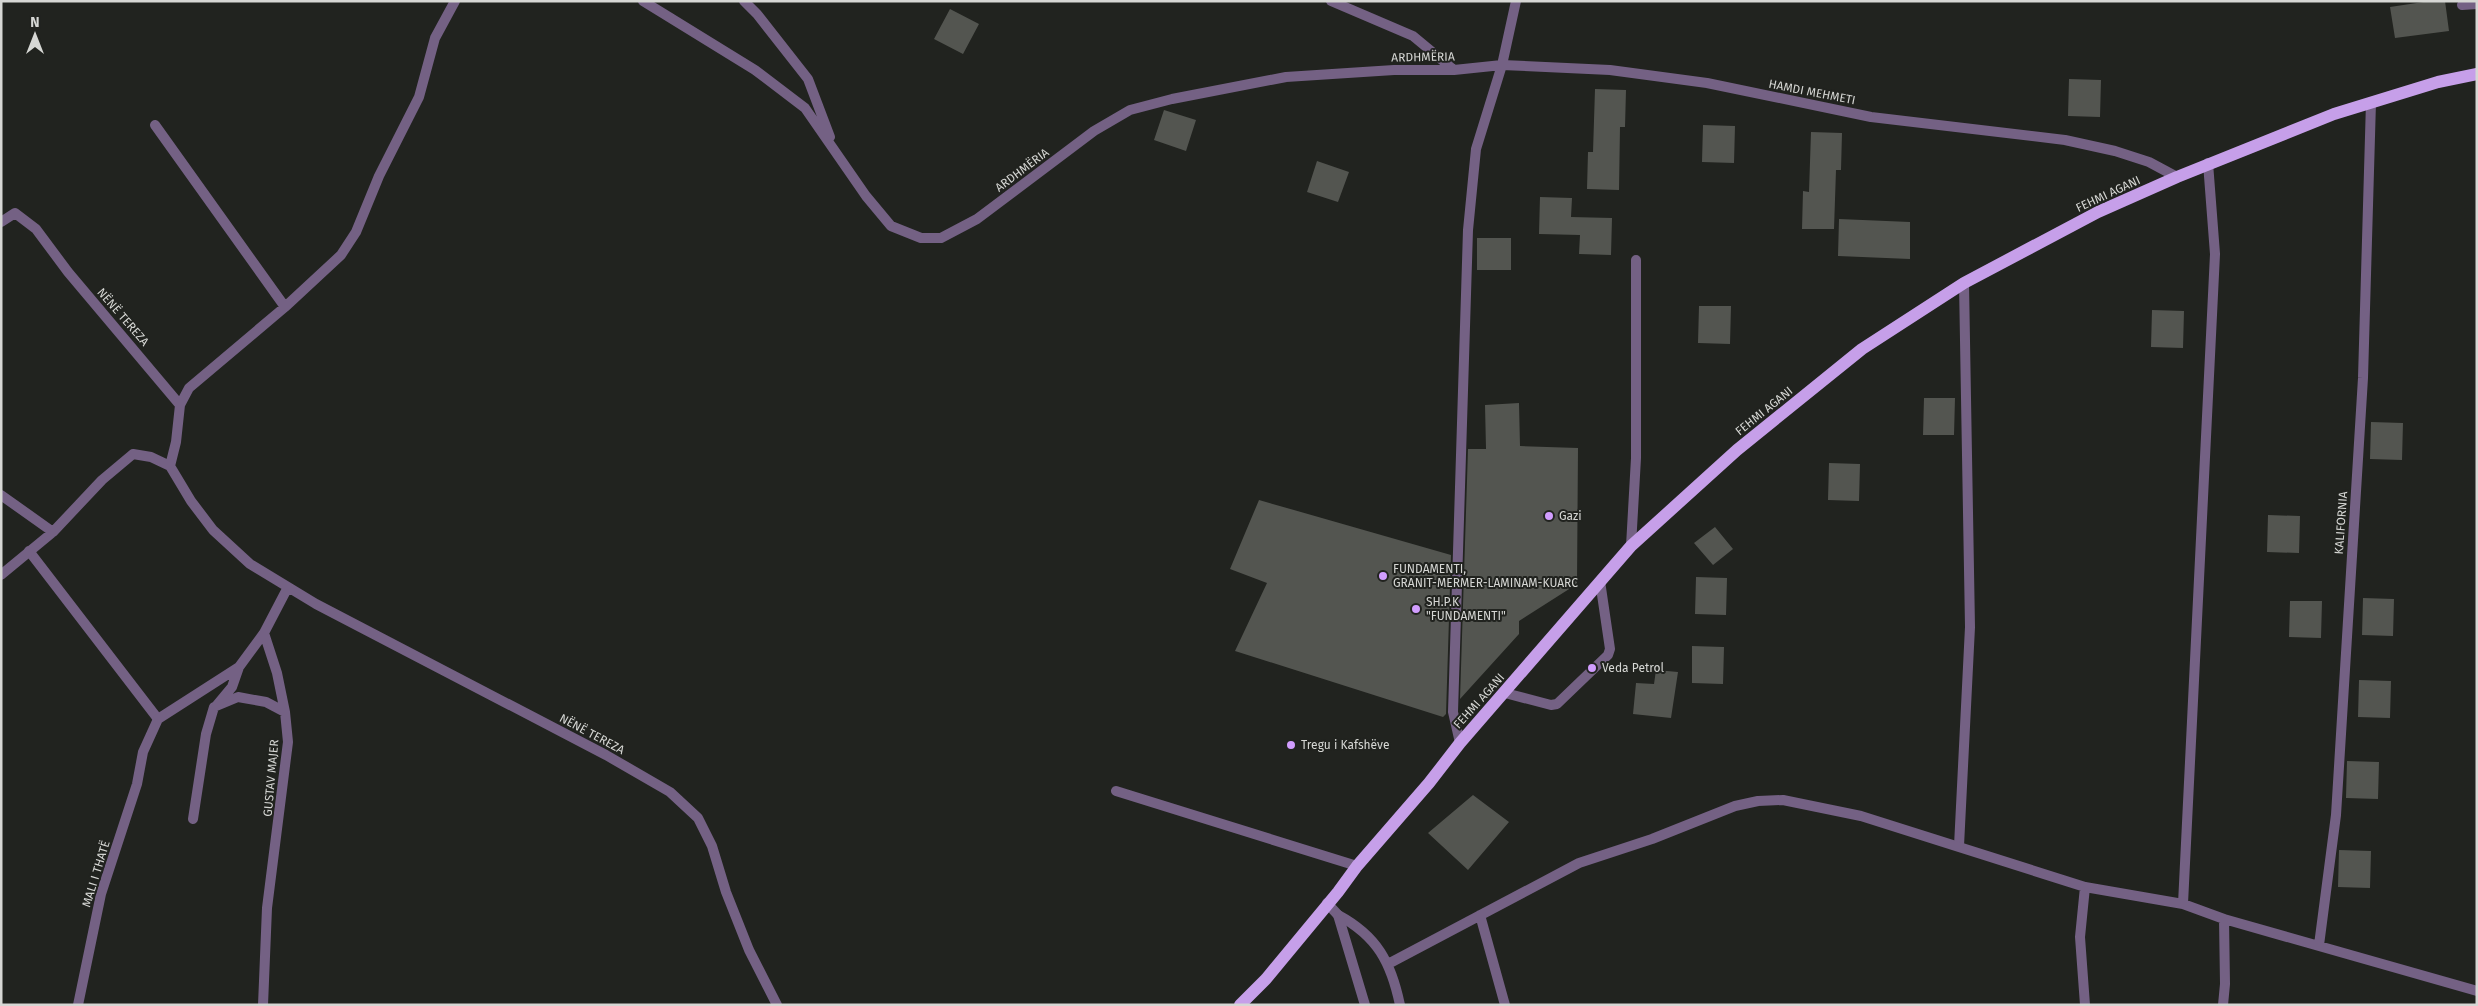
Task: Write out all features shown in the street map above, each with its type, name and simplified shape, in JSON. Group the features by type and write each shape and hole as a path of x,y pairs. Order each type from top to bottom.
{"main road":[{"name":"FEHMI AGANI","path":"1240,1005 1266,979 1338,892 1357,866 1393,827 1460,743 1630,546 1737,450 1862,349 1964,284 2098,212 2272,137 2371,102 2438,82 2477,74"}],"street":[{"path":"1,575 52,532 102,480 132,454 151,457 170,466 176,442 180,405 190,388 285,307 341,255 356,232 378,176 418,97 436,38 455,1"},
{"name":"ARDHMËRIA","path":"643,1 755,70 805,108 866,196 891,226 921,238 941,238 977,219 1094,131 1130,110 1172,99 1286,77 1394,70 1454,70 1502,65"},
{"path":"744,1 757,14 808,79 836,154"},
{"path":"1331,1 1413,36 1454,70"},
{"path":"1460,743 1453,712 1468,230 1476,149 1502,65 1516,1"},
{"path":"2462,5 2477,4"},
{"name":"HAMDI MEHMETI","path":"1502,65 1610,70 1707,83 1871,117 2065,140 2115,151 2150,162 2177,177"},
{"name":"KALIFORNIA","path":"2319,945 2336,815 2363,378 2371,102"},
{"path":"155,124 285,307"},
{"path":"2183,904 2215,254 2208,163"},
{"name":"NËNË TEREZA","path":"1,222 15,213 36,230 68,272 180,405"},
{"path":"1630,546 1636,458 1636,260"},
{"path":"1959,846 1970,627 1964,284"},
{"name":"NËNË TEREZA","path":"170,466 191,501 212,530 250,564 288,587 479,690 606,755 670,792 698,818 712,846 726,892 750,950 778,1005"},
{"path":"1,495 52,532"},
{"path":"29,551 158,719 239,667"},
{"path":"1505,693 1552,705 1557,704 1608,655 1610,649 1600,581"},
{"path":"193,819 206,734 214,707 232,687 239,667 264,633 288,587"},
{"name":"GUSTAV MAJER","path":"263,1005 267,908 283,794 288,742 285,712 277,673 264,633"},
{"path":"214,707 238,697 266,702 285,712"},
{"name":"MALI I THATË","path":"78,1005 101,894 137,784 143,752 158,719"},
{"path":"1116,791 1357,866"},
{"path":"1388,964 1579,863 1652,838 1735,806 1758,801 1783,800 1810,804 1860,816 2085,887 2183,904 2224,919 2477,992"},
{"path":"2085,887 2080,937 2086,1005"},
{"path":"1327,903 1338,915 1356,925 1369,936 1388,964 1400,1005"},
{"path":"1338,915 1365,1005"},
{"path":"1480,915 1505,1005"},
{"path":"2224,919 2224,1005"}],"building":[{"path":"2430,1 2445,1 2449,31 2395,38 2390,7"},
{"path":"950,9 979,24 963,54 934,39"},
{"path":"2069,79 2101,80 2100,117 2068,116"},
{"path":"1595,89 1626,90 1625,127 1620,127 1619,190 1587,189 1588,152 1593,152"},
{"path":"1164,110 1196,120 1186,151 1154,140"},
{"path":"1703,125 1735,126 1734,163 1702,162"},
{"path":"1811,132 1842,133 1841,170 1836,170 1834,229 1802,229 1803,191 1809,192"},
{"path":"1317,161 1349,172 1338,202 1307,192"},
{"path":"1540,197 1572,198 1571,217 1612,218 1611,255 1579,254 1580,235 1539,234"},
{"path":"1839,219 1910,222 1910,259 1838,256"},
{"path":"1477,238 1511,238 1511,270 1477,270"},
{"path":"1699,306 1731,306 1730,344 1698,343"},
{"path":"2152,310 2184,311 2183,348 2151,347"},
{"path":"1924,398 1955,398 1954,435 1923,435"},
{"path":"1519,403 1520,446 1578,448 1577,584 1519,621 1519,634 1460,699 1468,449 1486,449 1485,405"},
{"path":"2371,422 2403,423 2402,460 2370,459"},
{"path":"1829,463 1860,464 1859,501 1828,500"},
{"name":"FUNDAMENTI, GRANIT-MERMER-LAMINAM-KUARC","path":"1259,500 1451,555 1446,714 1443,717 1235,651 1267,583 1230,569"},
{"path":"2268,515 2300,516 2299,553 2267,552"},
{"path":"1715,527 1733,549 1713,565 1694,543"},
{"path":"1696,577 1727,578 1726,615 1695,614"},
{"path":"2363,598 2394,599 2393,636 2362,635"},
{"path":"2290,601 2322,601 2321,638 2289,637"},
{"path":"1692,646 1724,647 1723,684 1692,683"},
{"path":"1656,670 1678,672 1671,718 1633,714 1636,683 1654,684"},
{"path":"2359,680 2391,681 2390,718 2358,717"},
{"path":"2347,761 2379,762 2378,799 2346,798"},
{"path":"1473,795 1509,822 1468,870 1428,833"},
{"path":"2339,850 2371,851 2370,888 2338,887"}],"place":[{"name":"Gazi","path":"1549,516"},
{"name":"FUNDAMENTI, GRANIT-MERMER-LAMINAM-KUARC","path":"1383,576"},
{"name":"SH.P.K \"FUNDAMENTI\"","path":"1416,609"},
{"name":"Veda Petrol","path":"1592,668"},
{"name":"Tregu i Kafshëve","path":"1291,745"}]}
